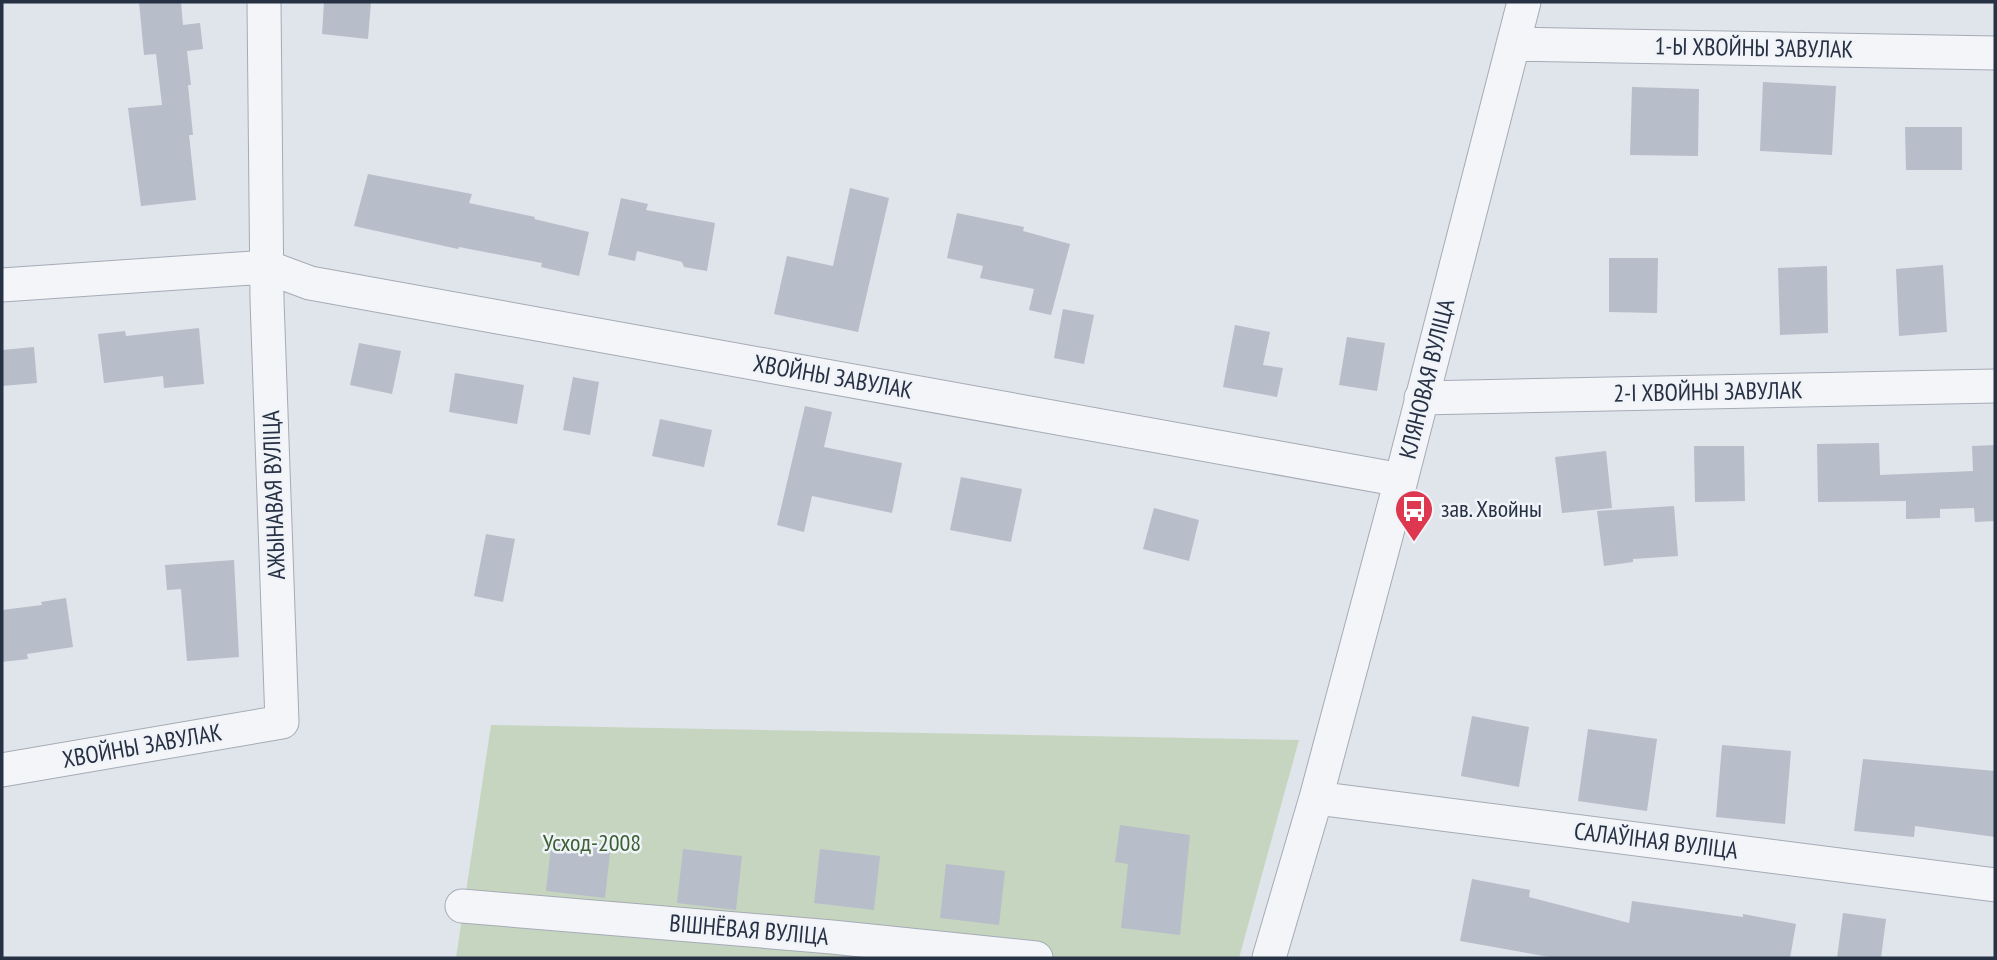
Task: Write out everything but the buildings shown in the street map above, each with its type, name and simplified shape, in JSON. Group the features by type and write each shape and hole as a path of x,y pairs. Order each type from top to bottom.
{"street":[{"name":"АЖЫНАВАЯ ВУЛІЦА","path":"264,2 267,267 282,722"},
{"name":"КЛЯНОВАЯ ВУЛІЦА","path":"1269,958 1316,798 1401,480 1524,2"},
{"name":"1-Ы ХВОЙНЫ ЗАВУЛАК","path":"1513,44 1995,53"},
{"path":"2,285 267,267"},
{"name":"ХВОЙНЫ ЗАВУЛАК","path":"267,267 310,283 1401,480"},
{"name":"2-І ХВОЙНЫ ЗАВУЛАК","path":"1421,398 1995,386"},
{"name":"ХВОЙНЫ ЗАВУЛАК","path":"2,770 282,722"},
{"name":"САЛАЎІНАЯ ВУЛІЦА","path":"1316,798 1995,885"},
{"name":"ВІШНЁВАЯ ВУЛІЦА","path":"462,905 832,937 1036,958"}],"green space":[{"name":"Усход-2008","path":"491,725 1299,740 1239,958 456,958"}],"place":[{"name":"зав. Хвойны","path":"1414,543"}]}
